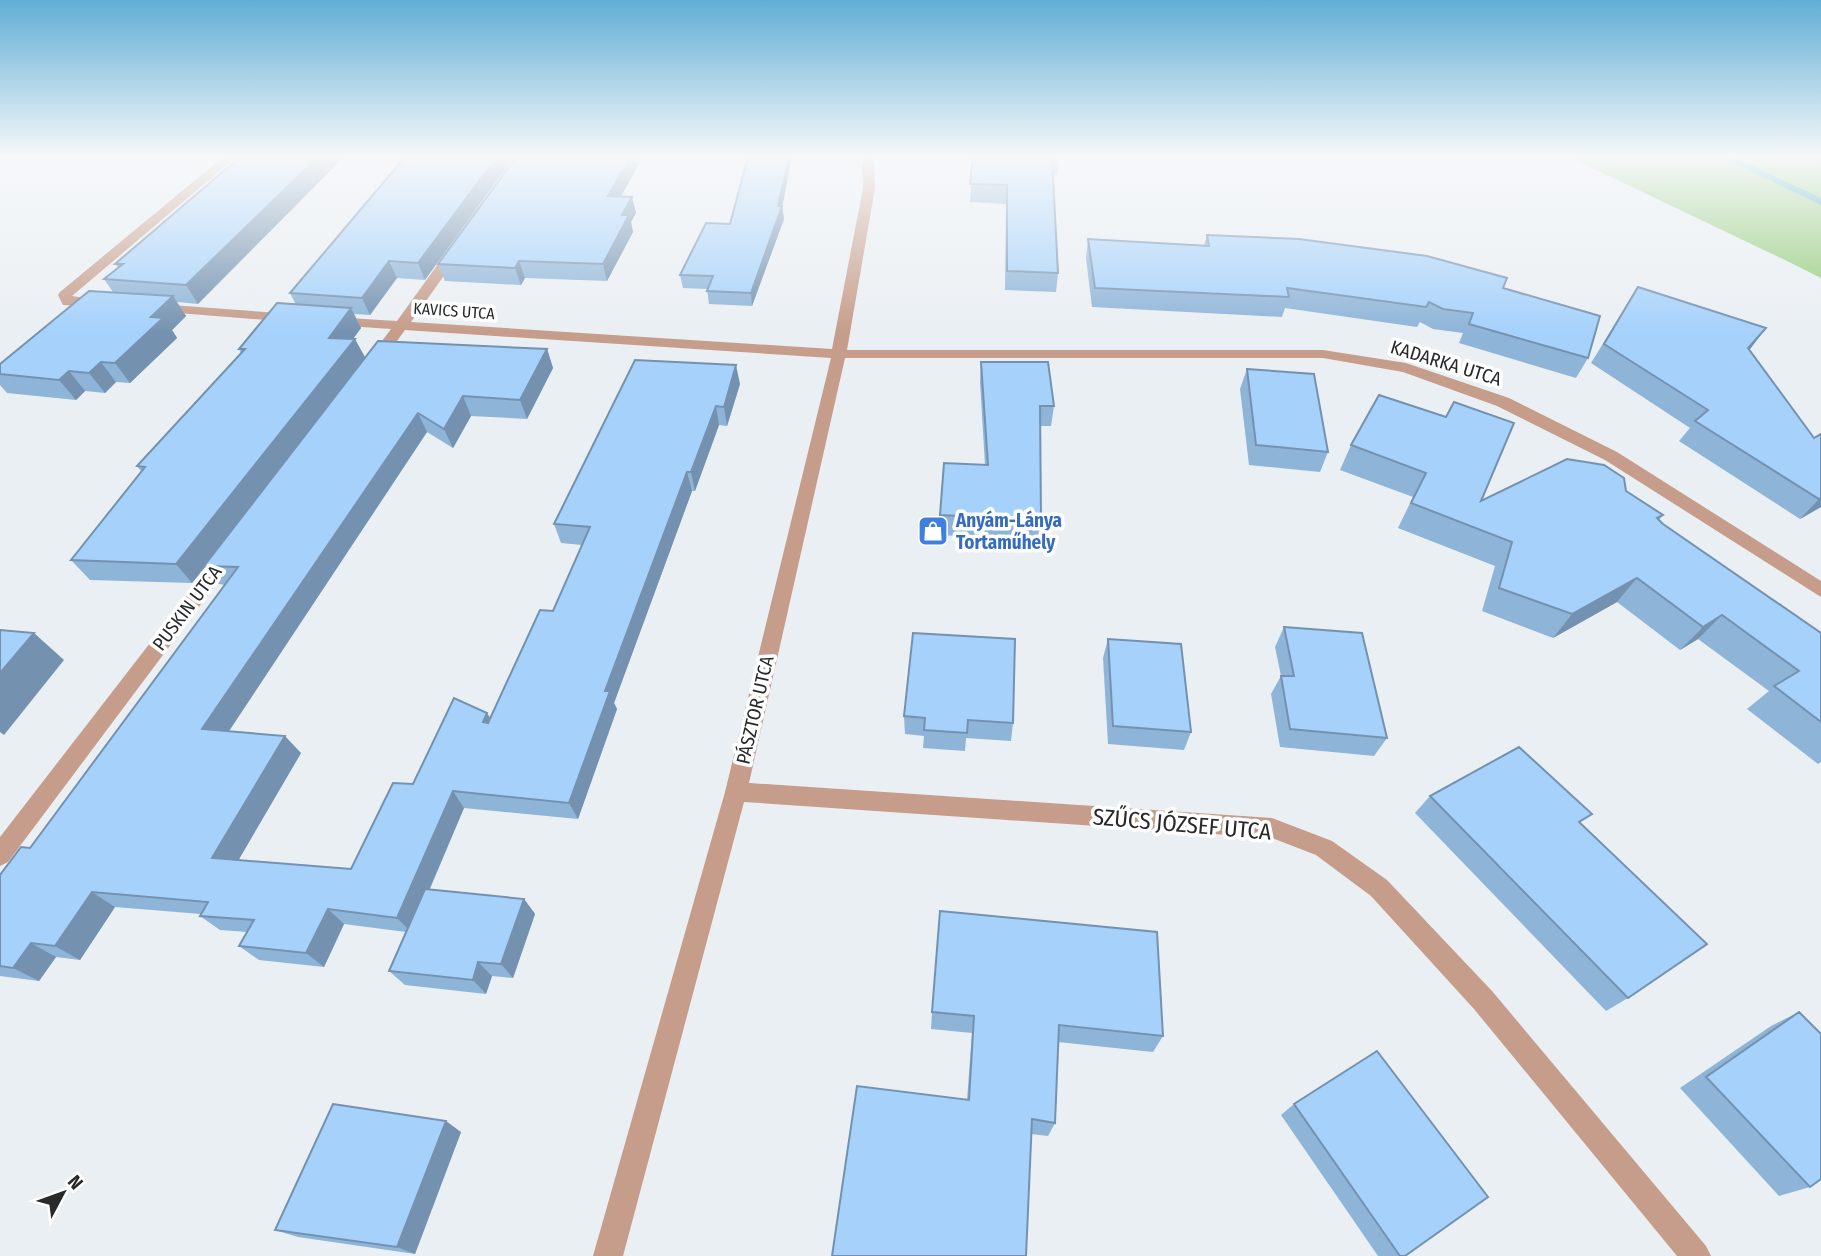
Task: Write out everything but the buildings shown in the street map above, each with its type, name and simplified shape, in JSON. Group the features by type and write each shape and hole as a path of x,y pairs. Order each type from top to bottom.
{"street":[{"path":"110,305 68,302 65,295 160,216"},
{"name":"PÁSZTOR UTCA","path":"608,1256 736,792 839,354 864,216"},
{"path":"360,381 466,236"},
{"name":"KAVICS UTCA","path":"137,307 839,354"},
{"name":"KADARKA UTCA","path":"839,354 1323,354 1406,369 1503,402 1611,457 1821,590"},
{"name":"PUSKIN UTCA","path":"0,855 243,535"},
{"name":"SZŰCS JÓZSEF UTCA","path":"736,792 1272,828 1324,848 1380,888 1483,1000 1696,1256"}],"green space":[{"path":"1692,216 1821,216 1821,278"}],"place":[{"name":"Anyám-Lánya Tortaműhely","path":"933,531"}]}
